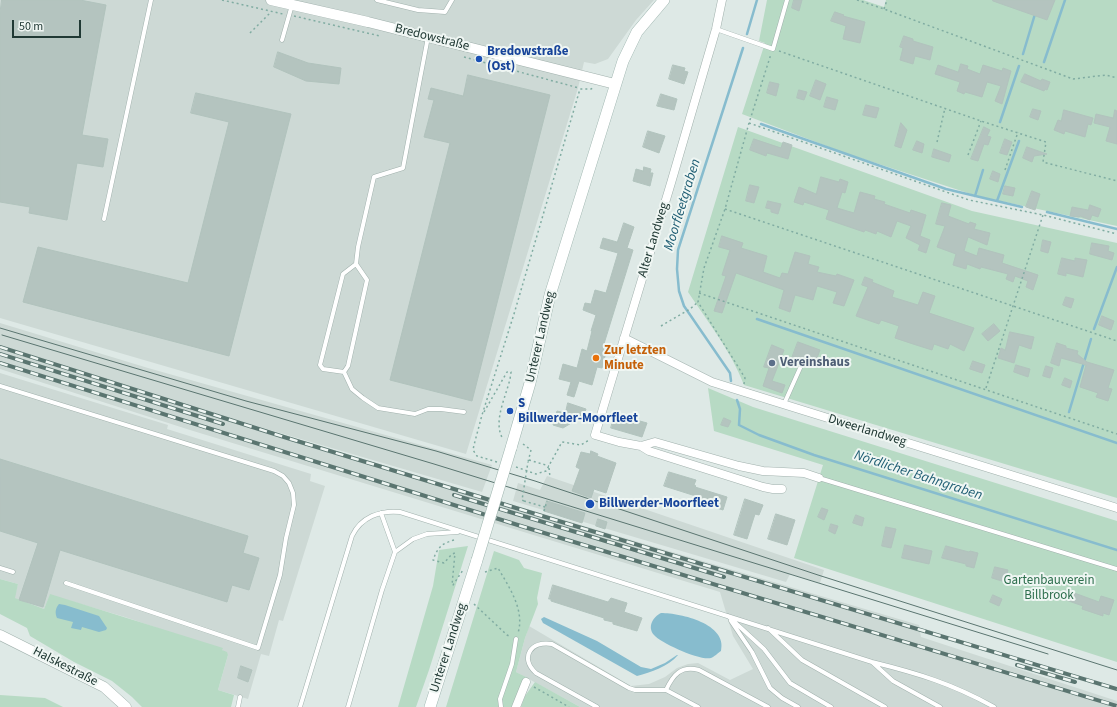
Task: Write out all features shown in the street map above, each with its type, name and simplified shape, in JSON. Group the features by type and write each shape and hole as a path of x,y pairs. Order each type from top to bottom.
{"main road":[{"name":"Unterer Landweg","path":"430,707 477,560 530,383 550,295 615,84 627,51 637,32 664,0"}],"street":[{"name":"Alter Landweg","path":"595,435 716,29 722,0"},
{"name":"Bredowstraße","path":"276,1 615,84"},
{"name":"Dweerlandweg","path":"624,338 712,382 1117,508"},
{"path":"595,435 619,442 641,446 649,451 763,487 782,489"},
{"path":"641,446 655,442 739,466 762,471 804,473 819,478"},
{"name":"Halskestraße","path":"0,634 104,687 126,707"},
{"path":"516,707 526,682"}],"lane":[{"path":"104,219 150,0"},
{"path":"377,0 418,10 445,12 452,0"},
{"path":"716,29 773,49 787,0"},
{"path":"282,40 293,5"},
{"path":"344,372 323,369 320,365 343,274 356,264 374,177 403,168 428,37"},
{"path":"344,372 348,366 367,280 356,264"},
{"path":"784,405 801,366"},
{"path":"344,372 352,389 378,408 415,414 428,409 441,408 464,412"},
{"path":"0,386 274,471 283,476 289,483 293,493 294,505 286,538 280,575 258,648 66,583"},
{"path":"819,478 1117,569"},
{"path":"300,707 352,536 361,522 388,511 400,512 872,662 912,672 972,695 994,707"},
{"path":"381,513 395,552"},
{"path":"348,707 382,590 395,552 413,539 427,534 461,532"},
{"path":"0,568 13,572"},
{"path":"726,615 752,652 770,688 782,698 798,707"},
{"path":"726,615 764,649 790,683 831,707"},
{"path":"767,628 802,660 885,707"},
{"path":"501,707 500,699 512,664 516,639"},
{"path":"597,707 532,670 528,659 529,651 532,647 542,643 552,644 629,688 666,690 695,706"},
{"path":"872,662 892,681 940,707"},
{"path":"666,690 676,674 685,669 693,668 768,707"},
{"path":"238,707 240,697"}],"path":[{"path":"222,0 383,36"},
{"path":"857,0 1073,79 1106,75 1117,78"},
{"path":"884,9 887,0"},
{"path":"250,33 272,11 276,1"},
{"path":"661,326 690,309 698,302 704,268 725,209 773,49 1046,142 1043,162 1117,182"},
{"path":"464,57 580,88 591,89 597,79"},
{"path":"474,445 580,88"},
{"path":"937,142 946,108"},
{"path":"968,155 981,121"},
{"path":"750,123 969,200 1117,234"},
{"path":"1005,170 1018,132"},
{"path":"725,209 1117,341"},
{"path":"986,389 1043,216"},
{"path":"700,293 1117,434"},
{"path":"698,302 745,378 742,392"},
{"path":"482,415 507,372 511,372 501,410 499,433 502,439 511,446"},
{"path":"550,477 548,466 562,442 581,445 595,435"},
{"path":"530,453 522,500 545,507"},
{"path":"528,461 548,466"},
{"path":"544,511 547,501"},
{"path":"461,532 455,540 442,545 437,550 433,560 444,563 454,553 452,585 463,570 480,574 498,568 510,589 519,613 520,625 516,639 507,635 472,603 466,595"},
{"path":"526,682 569,707"}],"shaded area":[{"path":"0,0 654,0 636,20 608,59 595,64 584,62 578,88 466,454 0,318"},
{"path":"0,323 148,368 492,465 482,492 229,418 530,510 919,625 921,637 1117,701 1117,707 580,707 516,672 529,626 631,686 649,684 665,677 677,668 688,664 698,663 730,680 753,669 733,636 720,592 190,430 0,369"},
{"path":"0,373 168,425 167,429 311,474 310,481 325,486 283,621 279,620 269,656 261,654 248,699 218,690 228,655 222,650 125,617 50,595 44,609 14,598 18,584 0,579"},
{"path":"547,476 824,570 820,583 790,574 786,582 513,501 518,483 540,490"}],"green space":[{"path":"767,0 863,0 884,7 886,0 1117,0 1117,226 977,196 845,153 742,114 765,43 759,41"},
{"path":"738,127 972,211 1117,243 1117,498 744,385 733,360 688,292"},
{"name":"Gartenbauverein Billbrook","path":"708,388 753,407 1117,521 1117,662 794,558 823,465 714,431"},
{"path":"468,546 416,707 398,707 433,586 439,550"},
{"path":"494,551 519,560 524,568 542,573 537,598 538,604 525,638 516,672 528,678 513,707 446,707"},
{"path":"0,579 18,584 15,598 44,609 50,594 223,648 222,650 227,652 228,655 218,690 234,695 231,707 142,707 112,681 74,662 30,636 27,628 0,614"},
{"path":"535,682 580,707 521,707 525,696"},
{"path":"0,695 45,698 63,707 0,707"}],"water":[{"path":"59,604 99,616 107,628 106,630 99,632 82,627 81,630 71,628 73,622 57,618 56,611"},
{"path":"661,613 691,618 710,627 717,634 721,642 721,651 711,658 698,657 681,651 664,642 654,635 651,629 653,620"},
{"path":"544,617 597,641 641,667 651,669 678,655 664,666 637,676 543,623 541,619"}],"building":[{"path":"2,0 80,0 106,5 82,135 108,139 103,167 77,163 67,220 29,213 30,207 0,202 0,13"},
{"path":"794,0 802,0 799,11 792,8"},
{"path":"993,0 1055,0 1047,20"},
{"path":"835,12 844,15 843,16 865,22 860,43 843,39 846,26 831,21"},
{"path":"904,36 913,39 913,41 933,47 930,60 915,56 913,64 900,60 903,48 900,47"},
{"path":"278,52 308,63 341,68 339,84 306,81 274,67"},
{"path":"961,64 968,66 967,69 980,74 983,65 1002,71 1003,68 1011,71 1002,104 995,101 1001,86 987,82 982,97 965,92 964,94 957,91 960,82 935,74 938,65 958,72"},
{"path":"673,65 685,68 684,71 688,72 684,84 669,79"},
{"path":"1025,74 1041,81 1042,79 1050,82 1047,90 1045,89 1044,91 1021,82"},
{"path":"468,75 550,95 472,401 390,380 450,143 424,137 434,100 428,99 431,88 463,96"},
{"path":"816,80 826,84 820,100 810,96"},
{"path":"770,82 779,84 776,96 767,93"},
{"path":"799,90 807,92 804,100 797,98"},
{"path":"196,93 291,114 229,356 23,302 38,247 188,283 229,122 191,113"},
{"path":"661,94 677,99 674,110 657,106"},
{"path":"827,97 838,100 835,110 824,107"},
{"path":"866,105 879,108 876,118 863,115"},
{"path":"1033,109 1041,111 1038,120 1030,117"},
{"path":"1064,110 1093,118 1091,125 1088,124 1085,137 1065,131 1064,134 1054,130 1058,120 1061,121"},
{"path":"1115,110 1117,111 1117,144 1106,141 1110,127 1094,123 1096,114 1113,118"},
{"path":"901,123 907,130 901,148 895,146"},
{"path":"984,127 990,130 987,136 991,137 988,145 984,144 978,161 971,159"},
{"path":"648,131 665,136 659,153 643,147"},
{"path":"754,139 781,148 783,142 792,145 788,159 767,153 766,156 750,150"},
{"path":"1005,139 1012,142 1007,155 1000,153"},
{"path":"917,141 924,144 922,153 913,150"},
{"path":"1027,147 1047,154 1034,156 1032,162 1023,158"},
{"path":"934,149 951,155 949,162 932,157"},
{"path":"644,167 651,169 650,173 653,173 650,186 633,181 636,169 643,171"},
{"path":"993,171 1000,174 998,182 990,179"},
{"path":"821,177 839,182 840,179 848,182 845,193 842,192 837,208 854,213 860,192 875,196 874,199 885,202 884,204 910,213 911,210 926,215 920,236 930,240 926,253 918,250 920,245 906,238 911,226 897,221 891,237 877,231 876,234 865,230 864,232 826,219 829,210 804,202 803,205 794,202 799,187 816,194"},
{"path":"750,185 759,187 754,203 746,201"},
{"path":"1005,186 1015,188 1013,196 1003,194"},
{"path":"1032,191 1040,194 1035,210 1026,207"},
{"path":"768,201 781,204 778,214 771,212 771,209 766,208"},
{"path":"942,203 951,205 948,216 969,224 970,222 976,224 974,229 990,233 987,245 968,237 964,251 977,256 979,248 1004,255 1002,263 1038,275 1033,290 1026,287 1028,281 1015,276 1013,282 1006,279 1008,274 981,267 980,269 967,264 966,269 953,265 956,254 937,247 945,226 936,224"},
{"path":"1090,205 1101,209 1098,217 1092,215 1090,220 1080,216 1070,216 1072,207 1088,210"},
{"path":"624,223 634,227 627,248 633,250 603,347 605,347 602,355 605,356 602,368 597,367 592,385 579,381 574,397 567,395 571,382 559,379 563,364 577,368 582,349 587,351 596,315 583,310 585,303 591,304 595,290 606,293 618,253 600,248 603,238 617,242"},
{"path":"722,236 743,243 741,248 767,256 763,272 780,278 782,273 788,274 795,252 810,256 808,264 819,267 817,272 836,276 837,274 854,280 844,306 833,303 837,292 817,286 813,300 795,295 790,312 779,308 784,290 736,273 722,313 714,311 726,276 722,275 730,250 719,247"},
{"path":"1043,240 1051,242 1048,253 1041,251"},
{"path":"1092,243 1109,246 1108,251 1114,253 1112,260 1090,254"},
{"path":"1062,258 1075,261 1075,258 1087,260 1083,277 1066,273 1066,276 1058,274"},
{"path":"865,277 873,280 872,282 894,291 892,297 918,305 923,292 935,296 929,313 974,328 964,351 950,344 948,349 934,344 932,350 913,344 895,338 899,326 881,320 879,324 856,316 868,287 862,285"},
{"path":"1066,297 1074,299 1071,308 1063,305"},
{"path":"1102,316 1114,321 1111,330 1099,325"},
{"path":"994,324 1000,331 988,341 982,334"},
{"path":"1010,332 1034,337 1031,349 1019,345 1014,363 998,358 1001,348 1005,350"},
{"path":"798,342 820,350 814,366 792,358"},
{"path":"1057,343 1066,346 1066,348 1078,351 1077,354 1087,362 1114,370 1108,388 1112,389 1108,401 1096,397 1098,393 1080,387 1086,365 1061,358 1059,366 1051,363"},
{"path":"772,345 784,350 772,381 785,385 782,393 763,386 769,368 764,367"},
{"path":"973,361 985,365 982,373 970,369"},
{"path":"1016,365 1030,369 1028,377 1014,372"},
{"path":"1046,366 1053,368 1050,378 1043,376"},
{"path":"1065,378 1072,381 1070,388 1062,385"},
{"path":"568,403 586,409 582,421 578,419 563,428 553,425 557,411 565,413"},
{"path":"615,414 647,423 642,437 611,428"},
{"path":"724,418 731,421 728,427 721,425"},
{"path":"591,451 598,454 597,456 616,463 606,493 594,489 591,498 572,491 580,469 576,467 581,452 590,454"},
{"path":"0,459 248,536 243,553 259,558 249,590 232,585 227,602 60,550 43,607 19,600 38,543 0,531"},
{"path":"669,472 696,480 694,485 696,486 695,487 727,497 723,510 700,503 702,498 664,486"},
{"path":"745,499 763,505 759,515 755,514 747,539 734,535"},
{"path":"547,501 585,513 582,523 544,511"},
{"path":"822,508 828,510 824,520 818,517"},
{"path":"776,514 795,520 787,545 768,539"},
{"path":"856,515 864,518 862,526 853,523"},
{"path":"598,519 607,522 605,529 596,526"},
{"path":"831,524 838,526 835,534 829,531"},
{"path":"886,527 896,529 891,548 882,546"},
{"path":"905,545 932,551 929,564 902,558"},
{"path":"946,546 978,553 974,568 966,566 966,564 942,558"},
{"path":"995,567 1008,570 1005,582 992,578"},
{"path":"553,585 608,602 611,598 627,603 624,612 642,618 637,631 613,624 613,622 604,620 604,618 551,601 551,599 549,599"},
{"path":"1066,590 1099,602 1101,596 1114,600 1109,615 1103,613 1103,616 1082,609 1083,606 1063,599"},
{"path":"993,595 1002,599 999,606 990,602"},
{"path":"241,666 252,670 248,682 238,678"}],"waterway":[{"path":"747,34 757,0"},
{"path":"1044,62 1065,0"},
{"path":"1023,54 1035,14"},
{"name":"Moorfleetgraben","path":"731,381 730,373 684,306 679,291 677,269 678,250 743,48"},
{"path":"1000,122 1019,66"},
{"path":"761,124 946,189 1022,207"},
{"path":"997,201 1019,141"},
{"path":"975,196 983,170"},
{"path":"1047,212 1117,229"},
{"path":"1094,329 1117,267"},
{"path":"757,319 1117,443"},
{"path":"1069,412 1091,339"},
{"name":"Nördlicher Bahngraben","path":"737,400 740,409 739,425 759,435 814,455 1117,550"}],"tram line":[{"path":"0,328 246,401 436,451 535,481 818,575 1117,670"},
{"path":"2,335 434,464 1048,654"}],"railway":[{"path":"0,347 284,437 1117,689"},
{"path":"0,354 223,424"},
{"path":"0,363 521,526 1117,706"},
{"path":"454,495 724,577"},
{"path":"1017,665 1075,682"}],"place":[{"name":"Bredowstraße (Ost)","path":"479,59"},
{"name":"Zur letzten Minute","path":"596,358"},
{"name":"Vereinshaus","path":"772,363"},
{"name":"S Billwerder-Moorfleet","path":"510,411"},
{"name":"Billwerder-Moorfleet","path":"590,504"}]}
